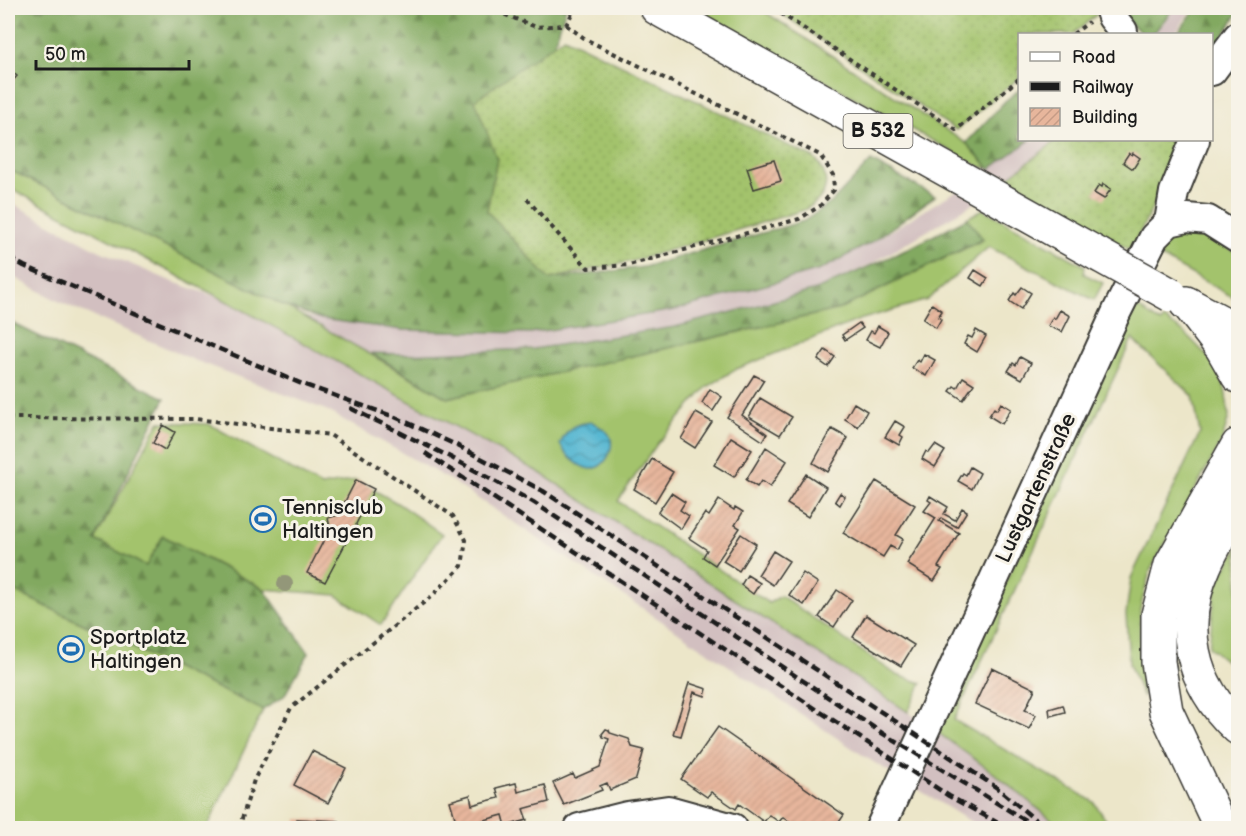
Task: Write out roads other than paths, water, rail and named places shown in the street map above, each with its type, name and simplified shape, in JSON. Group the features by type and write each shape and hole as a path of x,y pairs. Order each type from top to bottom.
{"main road":[{"name":"B 532","path":"657,8 1239,331"},
{"path":"1180,299 1222,348 1239,376"},
{"path":"1221,828 1166,711 1158,662 1158,615 1171,565 1239,445"},
{"path":"1239,505 1205,565 1198,582 1191,615 1191,640 1195,663 1204,684 1215,703 1239,728"}],"street":[{"path":"1213,71 1239,36"},
{"path":"1195,141 1174,192 1168,222 1188,218 1208,220 1239,239"},
{"name":"Lustgartenstraße","path":"889,824 1118,311 1154,237 1168,222"},
{"path":"579,828 627,816 668,810 734,828"}],"water":[{"path":"592,422 608,433 611,442 610,452 605,461 593,469 576,463 560,444 566,433 573,427"}],"railway":[{"path":"8,257 24,266 302,384 395,417 456,445 543,491 996,787 1045,828"},
{"path":"350,408 450,457 533,502 882,733 1028,822"},
{"path":"425,453 949,796 1007,828"}],"place":[{"name":"Tennisclub Haltingen","path":"263,519"},
{"name":"Sportplatz Haltingen","path":"71,649"}]}
